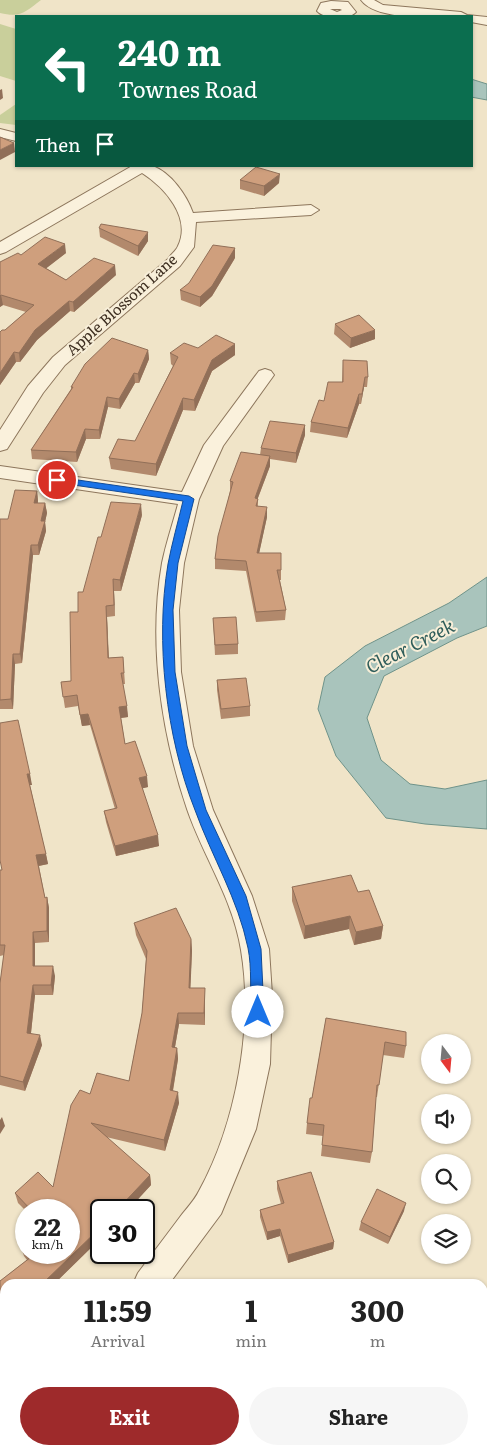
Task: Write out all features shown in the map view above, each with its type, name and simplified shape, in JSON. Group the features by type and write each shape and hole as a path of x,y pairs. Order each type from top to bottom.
{"street":[{"path":"349,5 369,2 454,15"},
{"path":"473,18 487,21"},
{"path":"0,133 15,137"},
{"path":"0,249 139,167"},
{"name":"Apple Blossom Lane","path":"0,445 35,390 59,361 174,262 186,247 189,231 187,218 176,194 164,180 143,167"},
{"path":"187,218 311,210"},
{"path":"153,1279 210,1203 241,1129 256,1064 258,995 255,949 239,896 200,810 181,746 170,672 169,601 173,563 189,499 214,445 265,375"},
{"path":"0,472 189,499"}],"green space":[{"path":"0,0 41,0 27,11 13,15 0,13"},
{"path":"0,24 15,29 15,81 0,76"},
{"path":"15,105 15,125 0,123 0,115"}],"water":[{"path":"473,80 487,84 487,100 473,97"},
{"name":"Clear Creek","path":"487,577 487,626 457,638 384,676 367,718 381,760 410,784 445,789 487,780 487,829 425,824 386,818 336,756 318,709 325,677 365,646 449,603"}],"building":[{"path":"0,137 14,143 0,150"},
{"path":"256,167 280,174 264,186 240,180"},
{"path":"101,224 148,232 138,246 99,228"},
{"path":"45,237 65,244 38,264 66,280 94,258 115,265 73,302 69,301 35,330 19,353 14,352 0,373 0,332 5,330 34,305 0,296 0,262 18,253 21,255"},
{"path":"213,245 235,248 212,286 200,297 180,290 189,283"},
{"path":"359,315 375,330 351,338 335,324"},
{"path":"216,335 235,344 212,360 194,400 183,398 156,464 109,458 118,439 135,441 178,357 170,353 184,343 198,348"},
{"path":"112,338 148,350 138,374 134,373 119,399 107,397 99,430 85,429 76,452 31,450 73,387 71,387 85,364"},
{"path":"343,360 367,361 368,377 365,377 362,394 359,394 348,428 311,422 319,400 324,401 328,382 343,382"},
{"path":"270,421 305,425 296,453 261,448"},
{"path":"241,452 270,456 255,498 258,499 256,506 267,507 257,553 281,553 281,570 277,570 286,610 256,612 246,561 215,559 218,536 233,482 230,481"},
{"path":"15,490 37,491 34,503 45,503 41,521 45,521 38,545 31,545 20,654 13,654 11,699 0,700 0,519 8,519"},
{"path":"111,502 141,504 120,580 113,579 114,605 106,606 108,658 123,657 124,673 121,673 127,706 119,707 125,744 135,741 147,776 139,778 158,835 115,846 104,811 117,808 88,714 80,715 77,695 63,697 61,682 71,681 70,612 78,612 78,592 83,592 98,537 101,537"},
{"path":"236,617 238,644 215,645 213,618"},
{"path":"246,678 250,706 221,709 217,680"},
{"path":"18,720 30,774 27,774 46,854 36,855 45,898 47,897 47,931 33,932 33,966 53,966 51,985 33,985 27,1033 40,1035 23,1082 0,1076 0,983 5,945 0,945 0,870 2,870 0,860 0,723"},
{"path":"351,875 358,892 369,890 383,926 356,932 350,916 305,926 292,887"},
{"path":"176,908 191,939 189,988 205,988 204,1013 178,1013 172,1047 177,1048 170,1090 178,1092 164,1140 91,1123 150,1175 127,1199 90,1199 90,1238 80,1247 80,1199 21,1199 15,1193 38,1172 53,1187 71,1105 80,1090 90,1094 97,1073 129,1081 142,1013 147,951 134,923"},
{"path":"326,1018 406,1032 406,1046 385,1042 379,1085 377,1085 372,1152 322,1145 324,1125 307,1123"},
{"path":"311,1172 334,1242 288,1255 280,1229 267,1232 260,1210 284,1203 277,1181"},
{"path":"377,1189 406,1203 390,1237 361,1222"},
{"path":"22,1264 63,1264 47,1279 3,1279"}],"route":[{"path":"57,480 189,499 173,563 168,610 170,672 181,746 200,810 239,896 255,949 258,1012"}]}
